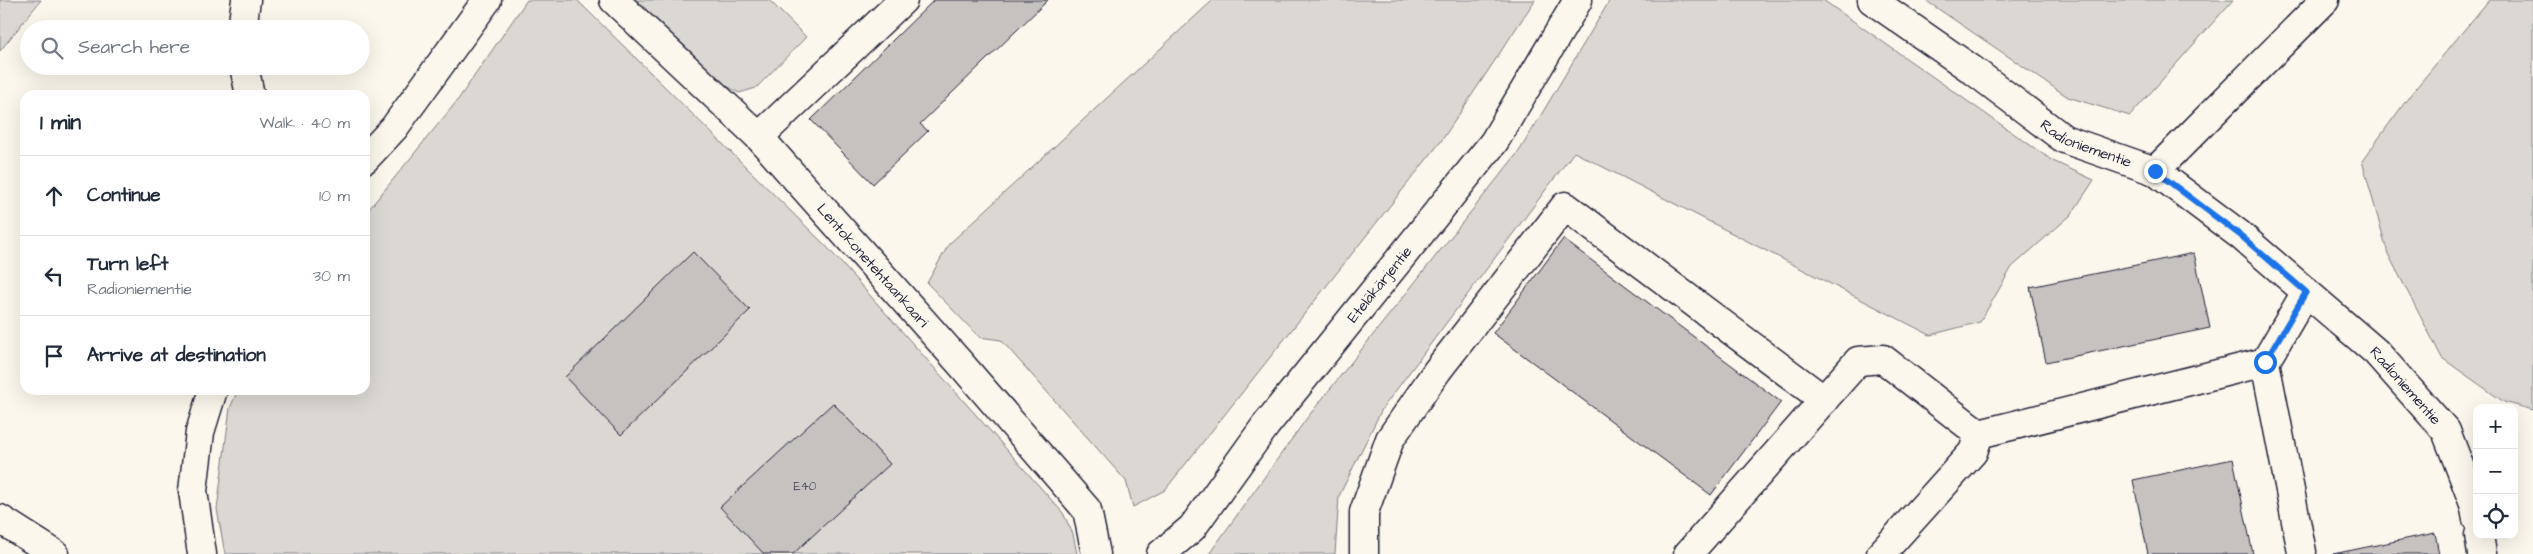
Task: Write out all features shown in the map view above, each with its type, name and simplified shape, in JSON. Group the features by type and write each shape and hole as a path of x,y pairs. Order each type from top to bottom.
{"street":[{"path":"243,20 246,0"},
{"path":"370,154 394,128 486,0"},
{"name":"Lentokonetehtaankaari","path":"614,0 759,137 960,362 1087,510 1096,554"},
{"path":"759,137 903,0"},
{"name":"Eteläkärjentie","path":"1161,554 1192,528 1266,425 1494,142 1578,0"},
{"name":"Radioniementie","path":"1872,0 1974,71 2064,139 2155,171 2240,235 2376,352 2446,431 2473,501"},
{"path":"2155,171 2325,0"},
{"path":"246,75 249,90"},
{"path":"1364,554 1364,512 1390,439 1437,371 1565,206 1824,400"},
{"path":"2302,552 2265,362 2306,292"},
{"path":"1688,554 1858,361 1883,359 1979,434"},
{"path":"1979,434 2265,362"},
{"path":"202,554 193,491 200,432 211,395"},
{"path":"1880,554 1973,452 1979,434"},
{"path":"0,519 55,554"},
{"path":"2480,539 2482,554"}],"shaded area":[{"path":"0,0 41,0 25,20 20,20 20,26 0,51"},
{"path":"527,0 577,0 827,247 1063,513 1073,534 1077,554 225,554 217,509 230,408 236,395 370,395 370,208 457,101"},
{"path":"634,0 769,0 806,37 756,88 739,93 725,85"},
{"path":"1213,0 1535,0 1442,140 1165,490 1133,507 1126,481 1001,340 979,337 927,283 949,244"},
{"path":"1610,0 1823,0 2053,161 2094,180 2071,215 2012,267 1980,322 1930,335 1574,152 1382,409 1339,496 1335,554 1209,554 1307,418 1520,150"},
{"path":"1925,0 2233,0 2130,116 2068,97"},
{"path":"2489,0 2533,0 2533,410 2518,406 2518,404 2504,402 2442,358 2388,254 2362,161 2411,94"}],"building":[{"path":"934,0 1048,0 920,124 928,131 873,184 811,120"},
{"path":"1563,239 1781,402 1711,495 1493,333"},
{"path":"693,252 750,310 621,435 565,377"},
{"path":"2194,253 2210,328 2046,362 2030,287"},
{"path":"833,403 890,464 793,554 764,554 720,507"},
{"path":"2233,459 2253,554 2148,554 2133,480"},
{"path":"2435,533 2439,554 2333,554"}],"route":[{"path":"2155,171 2240,235 2306,292 2265,362"}]}
